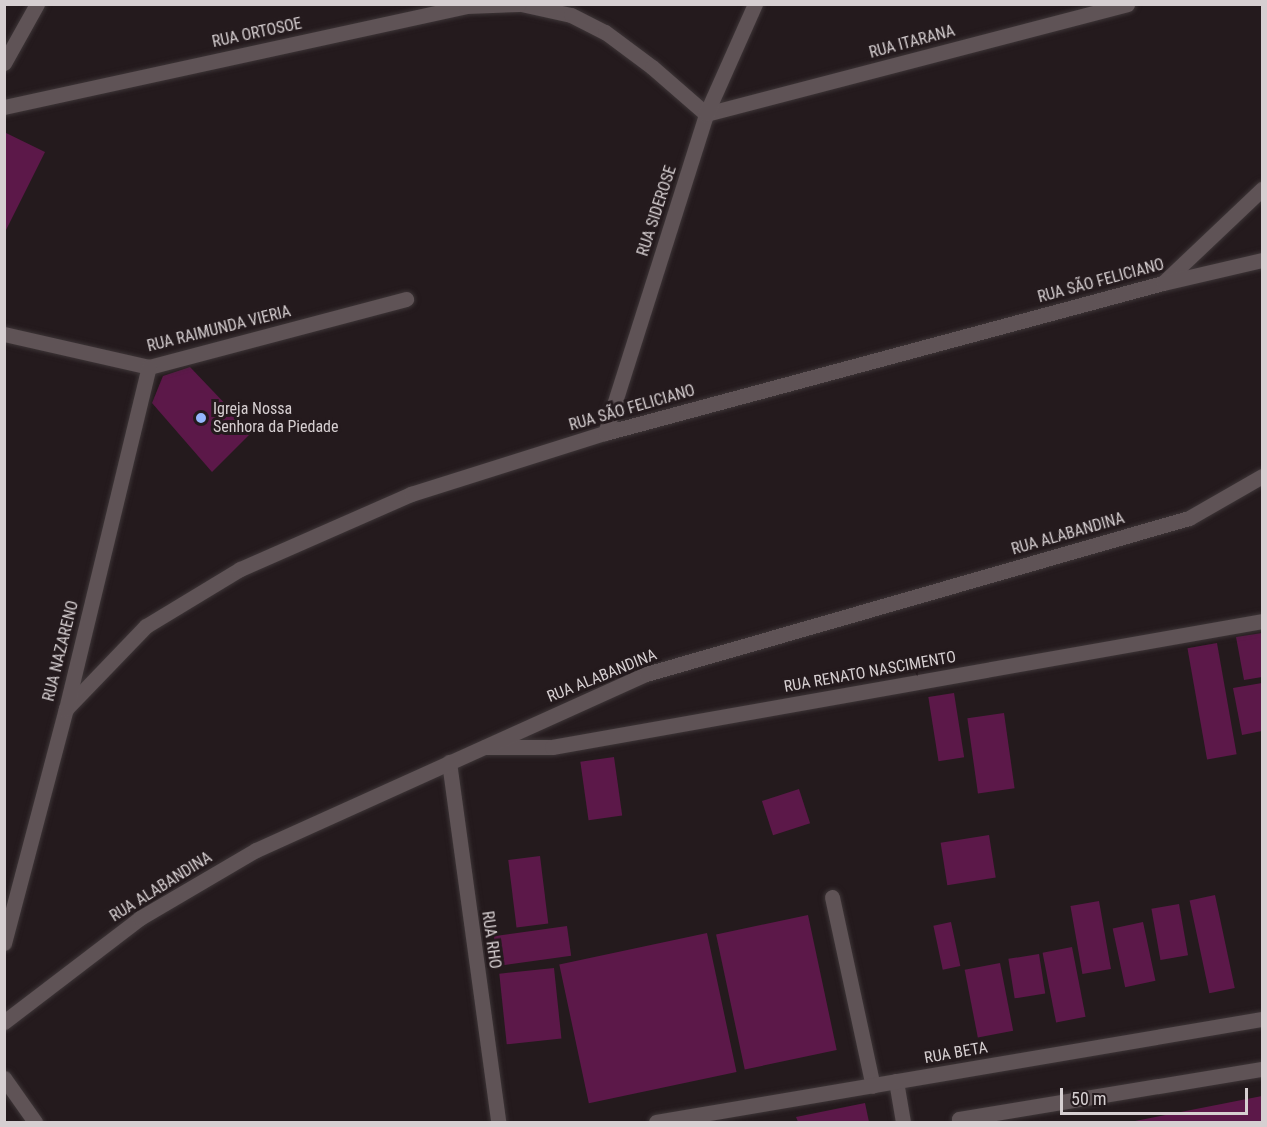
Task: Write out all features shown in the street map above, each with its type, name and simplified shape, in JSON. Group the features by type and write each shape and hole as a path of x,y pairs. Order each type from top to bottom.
{"street":[{"path":"4,63 37,4"},
{"name":"RUA ORTOSOE","path":"4,107 466,5 520,4 571,15 605,32 652,67 706,114"},
{"name":"RUA SIDEROSE","path":"605,433 706,114 755,4"},
{"name":"RUA ITARANA","path":"706,114 1127,4"},
{"path":"1162,283 1263,189"},
{"name":"RUA SÃO FELICIANO","path":"66,709 146,626 240,569 411,494 605,433 1162,283 1263,260"},
{"name":"RUA RAIMUNDA VIERIA","path":"4,334 149,368 406,299"},
{"name":"RUA NAZARENO","path":"4,943 66,709 149,368"},
{"name":"RUA ALABANDINA","path":"4,1022 140,918 256,850 646,674 1188,519 1263,476"},
{"name":"RUA RENATO NASCIMENTO","path":"482,747 552,747 1263,621"},
{"name":"RUA RHO","path":"449,762 498,1122"},
{"path":"832,897 873,1086"},
{"name":"RUA BETA","path":"656,1122 1263,1020"},
{"path":"959,1122 959,1119 1263,1069"},
{"path":"4,1078 35,1122"},
{"path":"897,1082 903,1122"}],"building":[{"path":"4,132 45,152 4,234"},
{"name":"Igreja Nossa Senhora da Piedade","path":"190,367 252,432 212,472 152,403 163,376"},
{"path":"1262,633 1262,677 1244,680 1236,637"},
{"path":"1217,643 1237,754 1207,759 1187,648"},
{"path":"1262,683 1262,731 1242,735 1233,688"},
{"path":"954,693 964,757 938,761 928,697"},
{"path":"1004,713 1015,788 978,793 967,718"},
{"path":"614,757 622,815 589,820 580,762"},
{"path":"799,789 810,823 773,835 762,801"},
{"path":"989,835 996,877 947,885 941,843"},
{"path":"540,856 548,923 517,927 508,860"},
{"path":"1215,895 1235,988 1209,993 1190,900"},
{"path":"1099,901 1111,969 1082,974 1070,906"},
{"path":"1179,904 1188,955 1160,960 1151,909"},
{"path":"808,915 837,1050 745,1070 716,935"},
{"path":"951,922 960,966 943,970 933,926"},
{"path":"1143,922 1155,981 1125,987 1113,928"},
{"path":"567,926 571,956 498,966 494,936"},
{"path":"707,933 737,1072 589,1103 559,964"},
{"path":"1072,947 1086,1017 1056,1022 1043,953"},
{"path":"1039,954 1045,994 1015,998 1008,959"},
{"path":"1000,963 1013,1031 978,1038 965,970"},
{"path":"554,968 561,1039 507,1044 499,974"},
{"path":"1262,1096 1262,1122 1135,1122 1135,1121"},
{"path":"865,1103 869,1122 798,1122 796,1117"}],"place":[{"name":"Igreja Nossa Senhora da Piedade","path":"201,418"}]}
